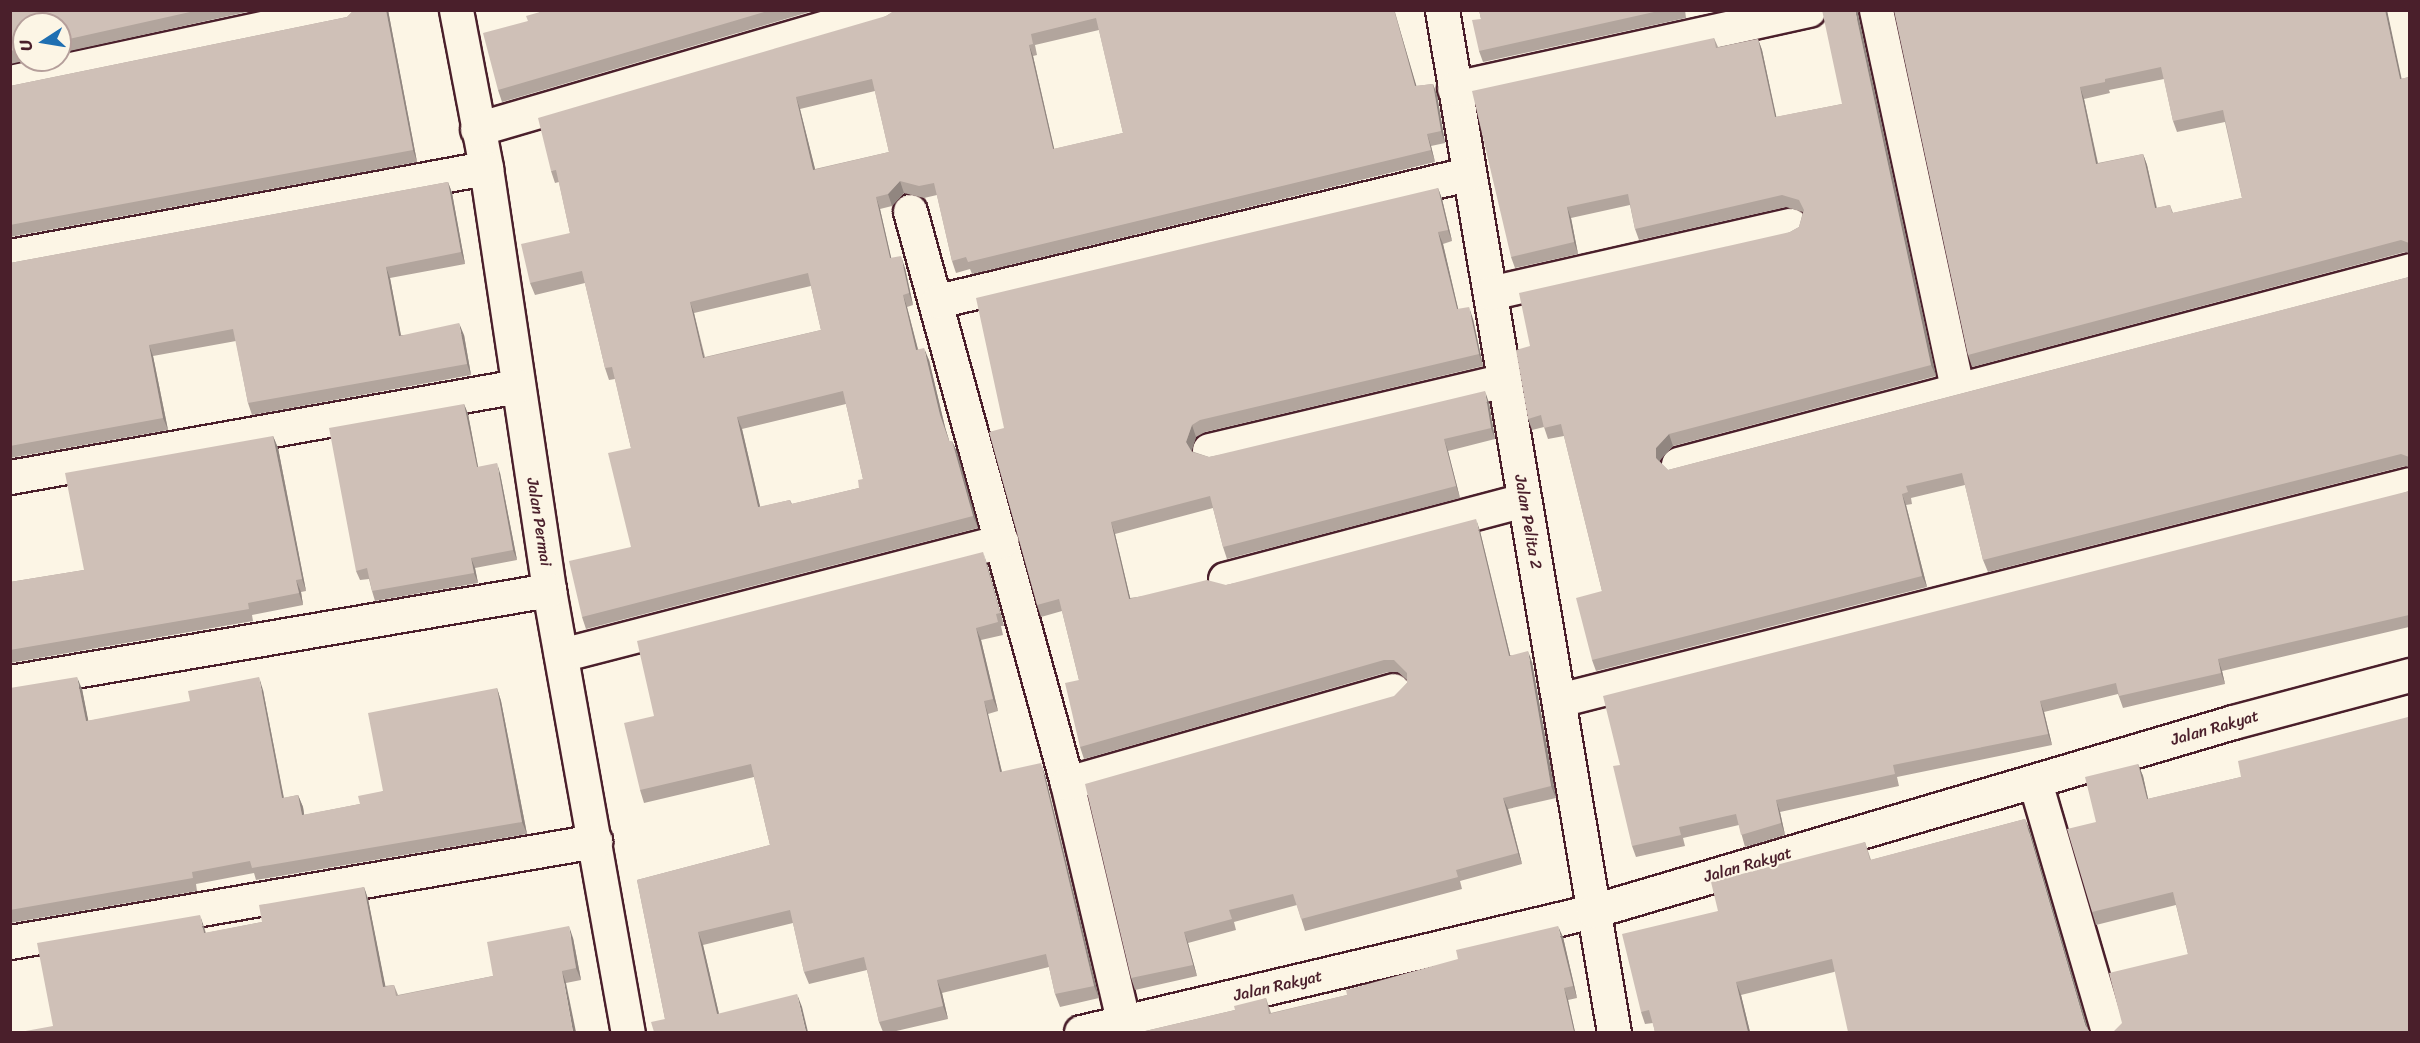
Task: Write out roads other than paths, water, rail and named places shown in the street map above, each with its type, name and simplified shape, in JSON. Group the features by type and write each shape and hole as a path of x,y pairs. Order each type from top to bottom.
{"street":[{"path":"10,82 347,10"},
{"name":"Jalan Permai","path":"456,10 486,168 549,590 628,1032"},
{"path":"477,129 885,10"},
{"name":"Jalan Pelita 2","path":"1442,10 1467,174 1490,293 1614,1032"},
{"path":"1454,88 1809,10"},
{"path":"1876,10 1957,387"},
{"path":"10,256 486,168"},
{"path":"938,301 1467,174"},
{"path":"910,211 938,301 1067,783 1125,1027"},
{"path":"1490,293 1790,225"},
{"path":"1678,464 1957,387 2409,270"},
{"path":"1209,450 1504,380"},
{"path":"10,477 518,386"},
{"path":"1559,700 2409,484"},
{"path":"1225,579 1524,500"},
{"path":"561,656 1002,541"},
{"path":"10,682 549,590"},
{"name":"Jalan Rakyat","path":"1081,1032 1125,1027 1593,911 2409,675"},
{"path":"1067,783 1393,690"},
{"path":"2035,782 2108,1032"},
{"path":"10,942 595,841"}]}
